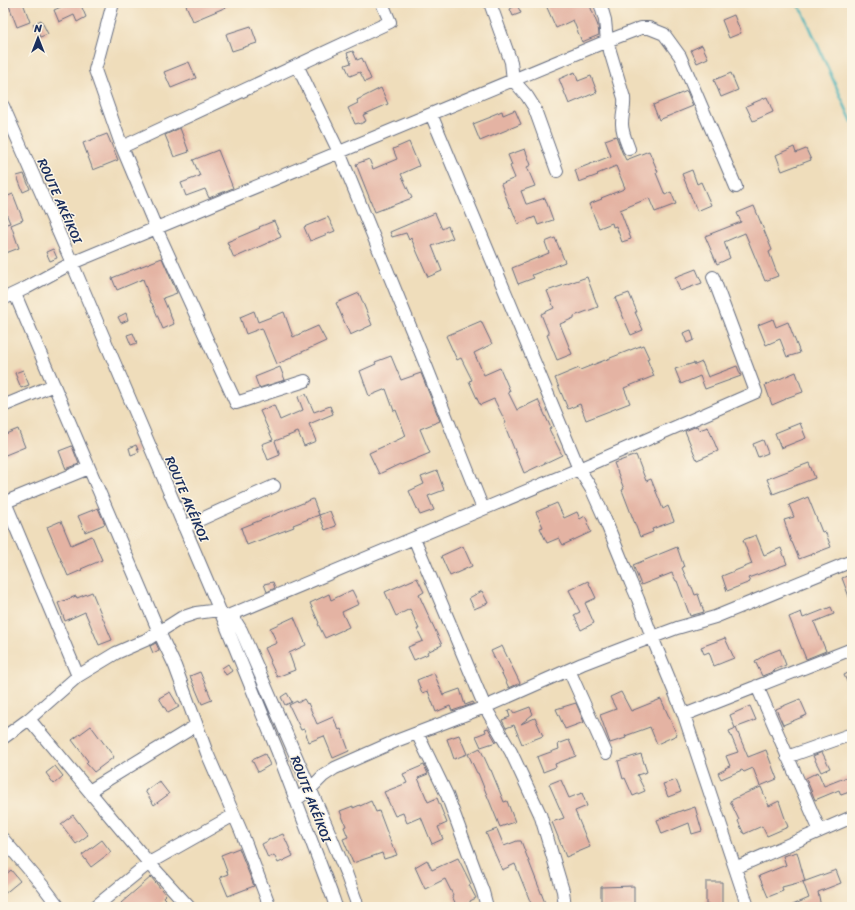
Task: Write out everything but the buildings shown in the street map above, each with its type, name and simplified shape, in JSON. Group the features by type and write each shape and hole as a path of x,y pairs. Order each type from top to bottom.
{"street":[{"path":"113,3 95,70 122,147 156,228 236,403 305,381"},
{"path":"122,147 390,22 382,3"},
{"path":"490,3 511,62 513,80 528,96 534,107 557,171"},
{"path":"600,3 605,20 607,41 624,98 625,105 622,124 629,149"},
{"path":"3,299 72,263 641,28 649,28 664,34 680,56 736,187"},
{"path":"297,66 339,152 483,509"},
{"name":"ROUTE AKÉIKOI","path":"3,106 72,263 184,527 224,614 336,907"},
{"path":"431,114 579,469 592,490 638,599 684,715 748,907"},
{"path":"3,738 29,719 78,676 116,653 148,639 181,618 196,613 224,614 414,538 579,469 756,392 713,277"},
{"path":"15,294 159,632 175,666 208,754 270,907"},
{"path":"3,406 54,385"},
{"path":"78,676 4,503 89,468"},
{"path":"184,527 274,486"},
{"path":"414,538 485,707 511,752 540,814 563,891 565,907"},
{"path":"296,800 323,776 335,768 417,733 485,707 569,670 652,637 715,617 852,561"},
{"name":"ROUTE AKÉIKOI","path":"224,614 236,622 241,630 346,873 356,901 356,907"},
{"path":"684,715 852,649"},
{"path":"569,670 606,753"},
{"path":"756,686 820,831"},
{"path":"29,719 149,863 189,907"},
{"path":"89,791 197,725"},
{"path":"417,733 447,795 484,892 487,907"},
{"path":"787,757 852,734"},
{"path":"95,907 149,863 234,815"},
{"path":"735,868 852,817"},
{"path":"3,839 59,907"}],"waterway":[{"path":"796,3 803,12 852,122"}]}
